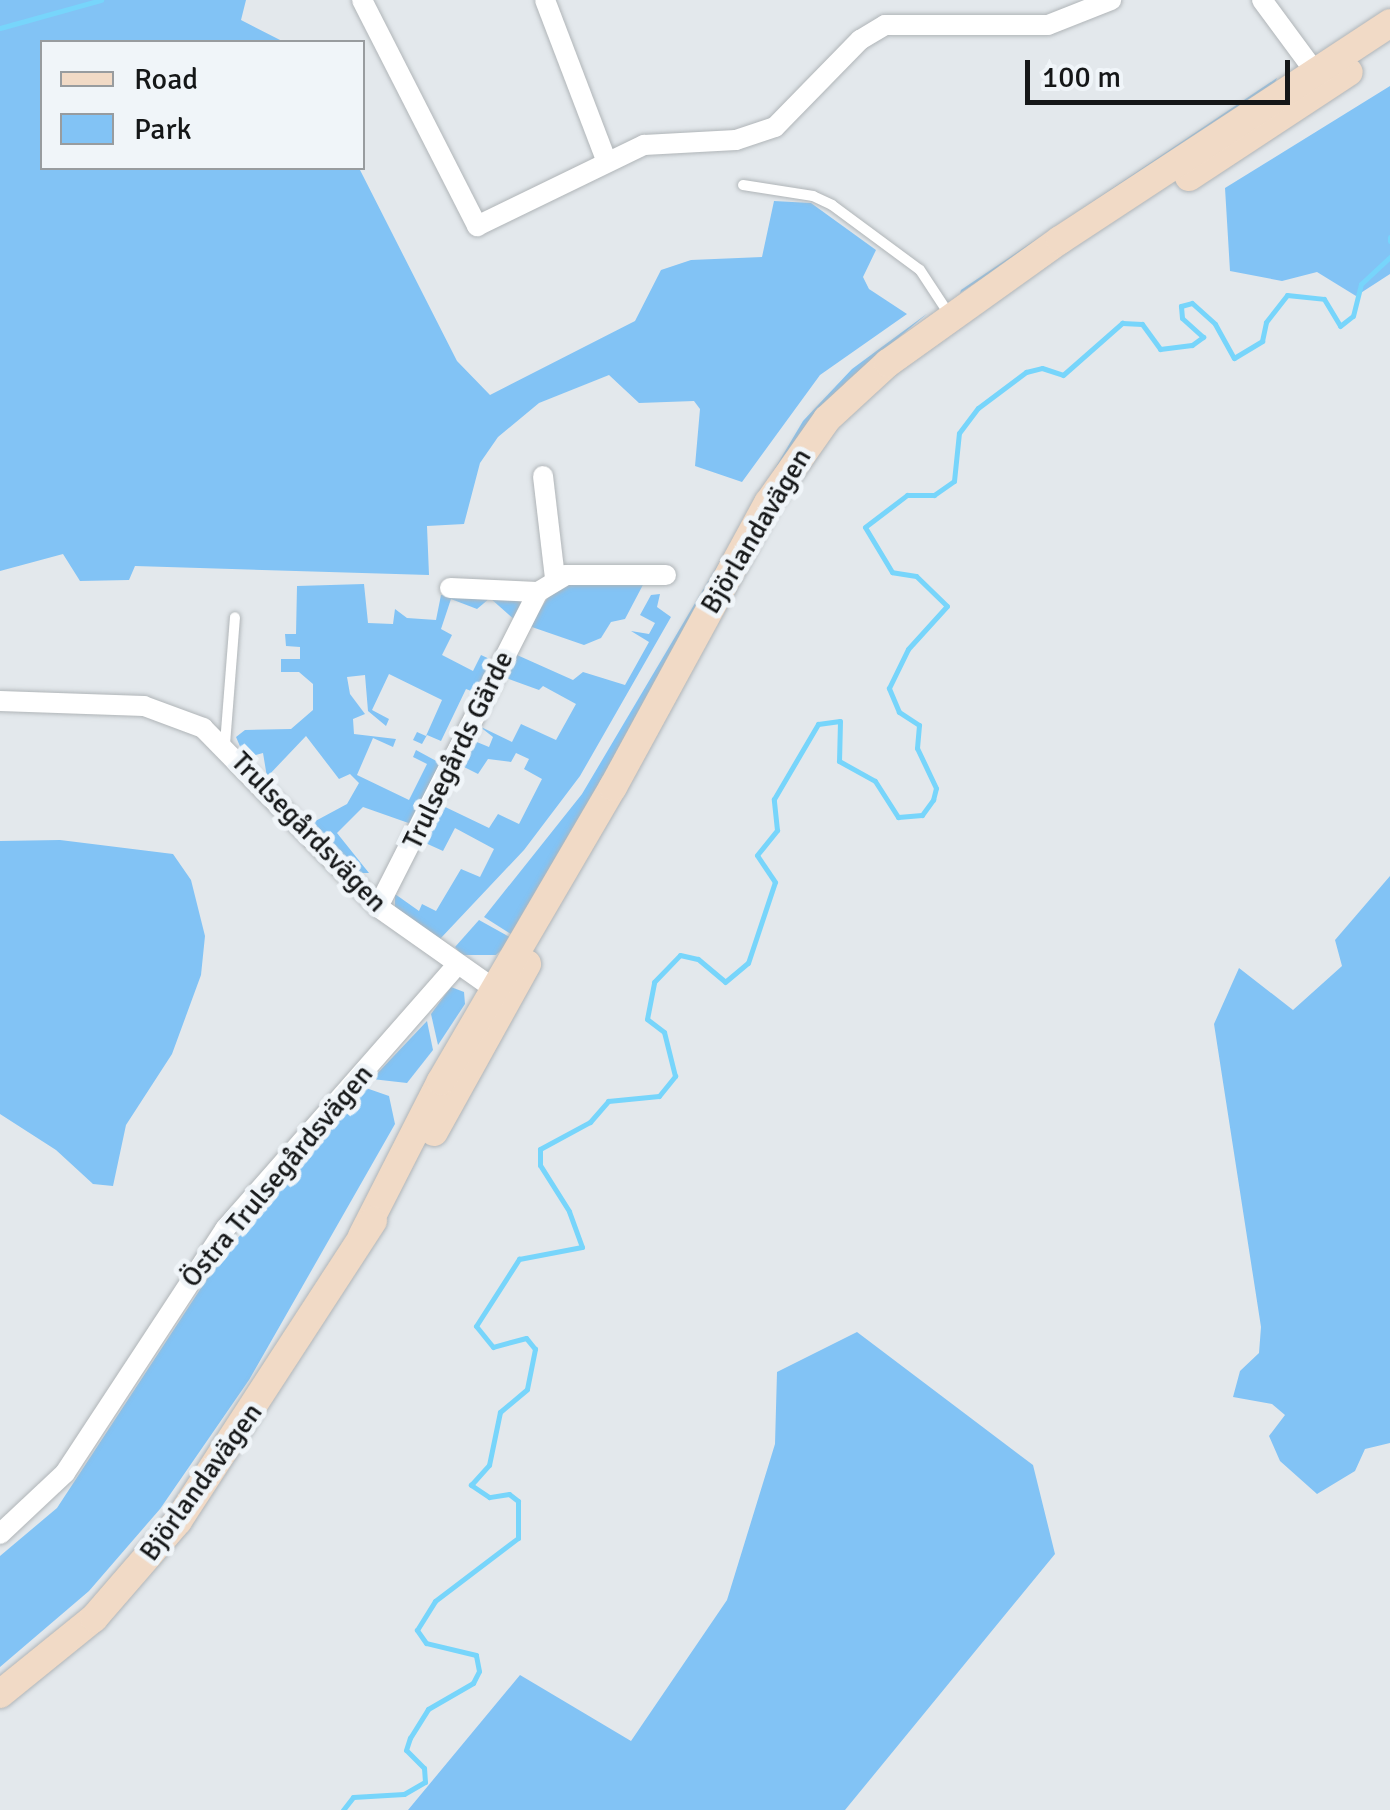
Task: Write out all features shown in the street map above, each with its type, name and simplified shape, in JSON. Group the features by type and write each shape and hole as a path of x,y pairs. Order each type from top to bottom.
{"street":[{"path":"362,0 478,226 644,145 736,140 775,127 860,40 885,25 1048,25 1111,0"},
{"path":"545,0 607,162"},
{"path":"1262,0 1320,80"},
{"name":"Björlandavägen","path":"1320,80 1390,23"},
{"name":"Björlandavägen","path":"0,1694 94,1618 178,1522 362,1236 502,992 801,451 858,388 951,318 1320,80 1390,42"},
{"path":"543,476 546,585"},
{"path":"450,588 666,575"},
{"name":"Trulsegårds Gärde","path":"378,907 546,585"},
{"name":"Trulsegårdsvägen","path":"0,701 144,706 188,721 225,744 378,907 456,966 502,992"},
{"name":"Östra Trulsegårdsvägen","path":"0,1534 66,1474 225,1230 456,966"}],"lane":[{"path":"744,184 814,196 832,205 920,270 951,318"},
{"name":"Trulsegårdsvägen","path":"225,744 235,617"}],"green space":[{"path":"0,0 246,0 241,20 280,40 40,40 40,170 360,170 457,361 490,395 635,321 661,270 691,260 762,257 774,201 811,203 876,250 863,277 869,289 907,314 820,375 742,482 695,466 700,409 694,401 639,403 609,375 539,403 498,437 480,463 464,524 427,526 429,575 135,566 129,580 80,581 63,554 0,571"},
{"path":"1277,78 1271,91 960,293 961,290"},
{"path":"1390,86 1390,274 1356,296 1317,272 1282,281 1230,271 1225,188"},
{"path":"928,313 847,381 775,470 514,936 484,917 582,794 803,421 852,369"},
{"path":"645,581 625,619 611,622 601,638 584,645 529,626 557,584"},
{"path":"364,584 368,623 393,624 395,609 407,618 436,620 441,595 524,596 516,621 490,598 477,609 451,599 441,629 452,635 442,655 473,671 481,655 496,662 479,694 466,689 441,741 427,735 422,744 413,740 417,732 426,736 442,700 389,674 372,710 389,719 386,726 368,711 365,675 347,677 350,694 365,714 353,719 354,734 396,739 393,747 373,738 357,775 409,800 427,764 413,757 416,750 440,763 417,826 363,807 337,833 369,873 355,873 308,825 347,804 359,783 350,774 339,779 306,736 267,777 263,753 245,758 236,737 245,730 291,729 313,710 313,684 299,672 281,672 281,659 300,659 300,647 286,646 285,634 296,634 297,586"},
{"path":"660,594 657,607 671,617 580,776 524,850 440,939 395,908 395,894 419,911 422,904 436,911 461,869 480,877 494,849 455,828 443,851 421,841 439,804 489,828 498,814 519,824 542,779 524,769 529,759 516,753 511,762 488,759 478,774 460,765 472,740 489,747 493,737 479,726 512,742 521,724 556,740 576,704 543,686 539,690 506,678 517,655 573,680 583,672 625,685 649,642 631,631 649,634 655,623 640,615 651,595"},
{"path":"60,840 173,854 191,880 205,936 201,975 172,1054 126,1125 113,1186 93,1184 56,1150 0,1114 0,841"},
{"path":"1390,876 1390,1443 1365,1449 1355,1471 1317,1494 1280,1461 1269,1436 1285,1415 1272,1404 1233,1397 1240,1371 1259,1353 1261,1327 1214,1024 1239,968 1293,1010 1342,966 1335,940"},
{"path":"479,920 513,939 496,955 462,955 455,947"},
{"path":"451,987 464,992 465,1004 438,1045 431,1014"},
{"path":"427,1021 433,1050 407,1083 372,1079"},
{"path":"366,1088 389,1096 395,1124 249,1380 160,1509 89,1591 0,1667 0,1556 57,1508 220,1259"},
{"path":"857,1332 1033,1465 1055,1554 845,1810 408,1810 520,1675 631,1741 727,1600 775,1444 777,1372"}],"waterway":[{"path":"0,28 101,0"},
{"path":"343,1810 353,1797 404,1794 425,1782 424,1768 406,1750 410,1738 428,1709 473,1683 479,1671 476,1655 426,1643 417,1630 435,1601 518,1538 518,1501 509,1494 489,1497 471,1485 489,1465 500,1412 527,1389 535,1349 526,1338 493,1347 476,1326 519,1259 582,1247 569,1211 540,1165 540,1149 590,1122 608,1101 659,1096 675,1076 664,1032 647,1019 654,982 680,955 698,959 725,982 748,963 775,882 757,855 777,830 774,799 818,724 840,721 839,761 875,781 898,817 922,815 933,800 936,788 917,748 919,725 899,712 889,688 908,649 947,606 916,576 892,572 865,527 907,495 934,495 954,481 959,433 978,408 1026,372 1042,368 1063,375 1122,323 1142,324 1160,349 1192,345 1203,337 1182,318 1181,306 1192,303 1215,324 1234,358 1262,341 1266,322 1287,295 1324,299 1340,326 1353,316 1361,284 1390,257"}]}
